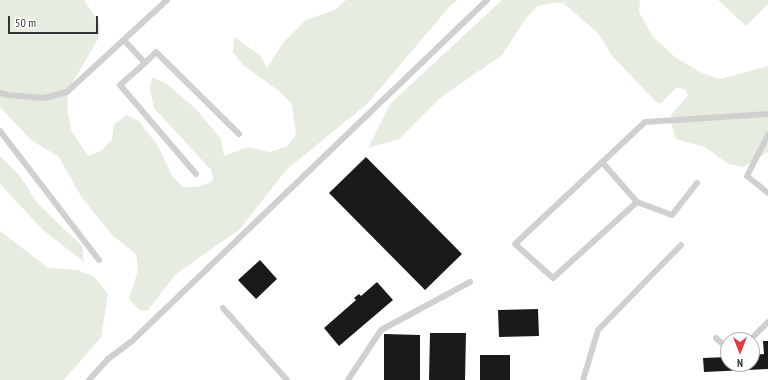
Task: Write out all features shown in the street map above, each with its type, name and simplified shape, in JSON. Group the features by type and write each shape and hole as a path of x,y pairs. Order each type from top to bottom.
{"lane":[{"path":"0,93 44,98 68,92 167,0"},
{"path":"89,380 108,359 132,341 487,0"},
{"path":"124,40 145,63"},
{"path":"196,174 120,85 156,52 239,134"},
{"path":"637,202 553,278 515,244 645,122 768,114"},
{"path":"0,131 99,260"},
{"path":"768,135 747,176 768,193"},
{"path":"602,162 637,202 672,215 697,183"},
{"path":"583,380 598,330 681,245"},
{"path":"348,380 380,330 470,282"},
{"path":"224,308 287,380"},
{"path":"758,332 768,322"},
{"path":"716,338 720,342"}],"shaded area":[{"path":"0,0 84,0 100,24 98,39 67,92 68,113 71,130 88,156 101,151 112,139 114,125 126,115 139,121 158,146 172,176 183,187 198,187 213,181 212,171 154,108 150,89 152,77 167,84 196,109 221,139 224,156 248,147 270,152 286,147 296,135 292,104 280,92 242,64 233,52 234,37 260,55 267,68 283,43 306,20 335,10 346,0 457,0 450,6 367,104 286,170 240,229 176,274 147,311 140,310 129,299 138,270 136,254 113,236 82,198 59,157 31,140 0,107"},
{"path":"502,0 640,0 639,12 653,37 676,58 702,73 720,79 768,66 768,152 743,167 728,164 705,147 676,139 671,123 671,115 688,95 685,89 676,88 661,103 656,102 613,57 597,32 563,3 552,3 538,6 526,18 502,55 440,98 399,139 368,148 391,103"},
{"path":"718,0 768,0 768,4 746,26"},
{"path":"0,156 20,176 37,203 82,246 84,262 43,230 0,184"},
{"path":"0,231 48,268 78,270 94,277 108,294 101,337 64,380 0,380"}],"building":[{"path":"366,157 462,254 425,290 329,193"},
{"path":"260,260 277,279 256,299 238,280"},
{"path":"377,282 393,300 339,346 324,328 356,300 354,298 359,294 361,296"},
{"path":"538,309 539,336 499,337 498,310"},
{"path":"430,333 466,333 465,380 429,380"},
{"path":"384,334 420,335 420,380 384,380"},
{"path":"763,341 768,341 768,369 760,369 760,354 764,354"},
{"path":"480,355 510,355 510,380 480,380"},
{"path":"720,357 720,371 704,372 703,358"}]}
